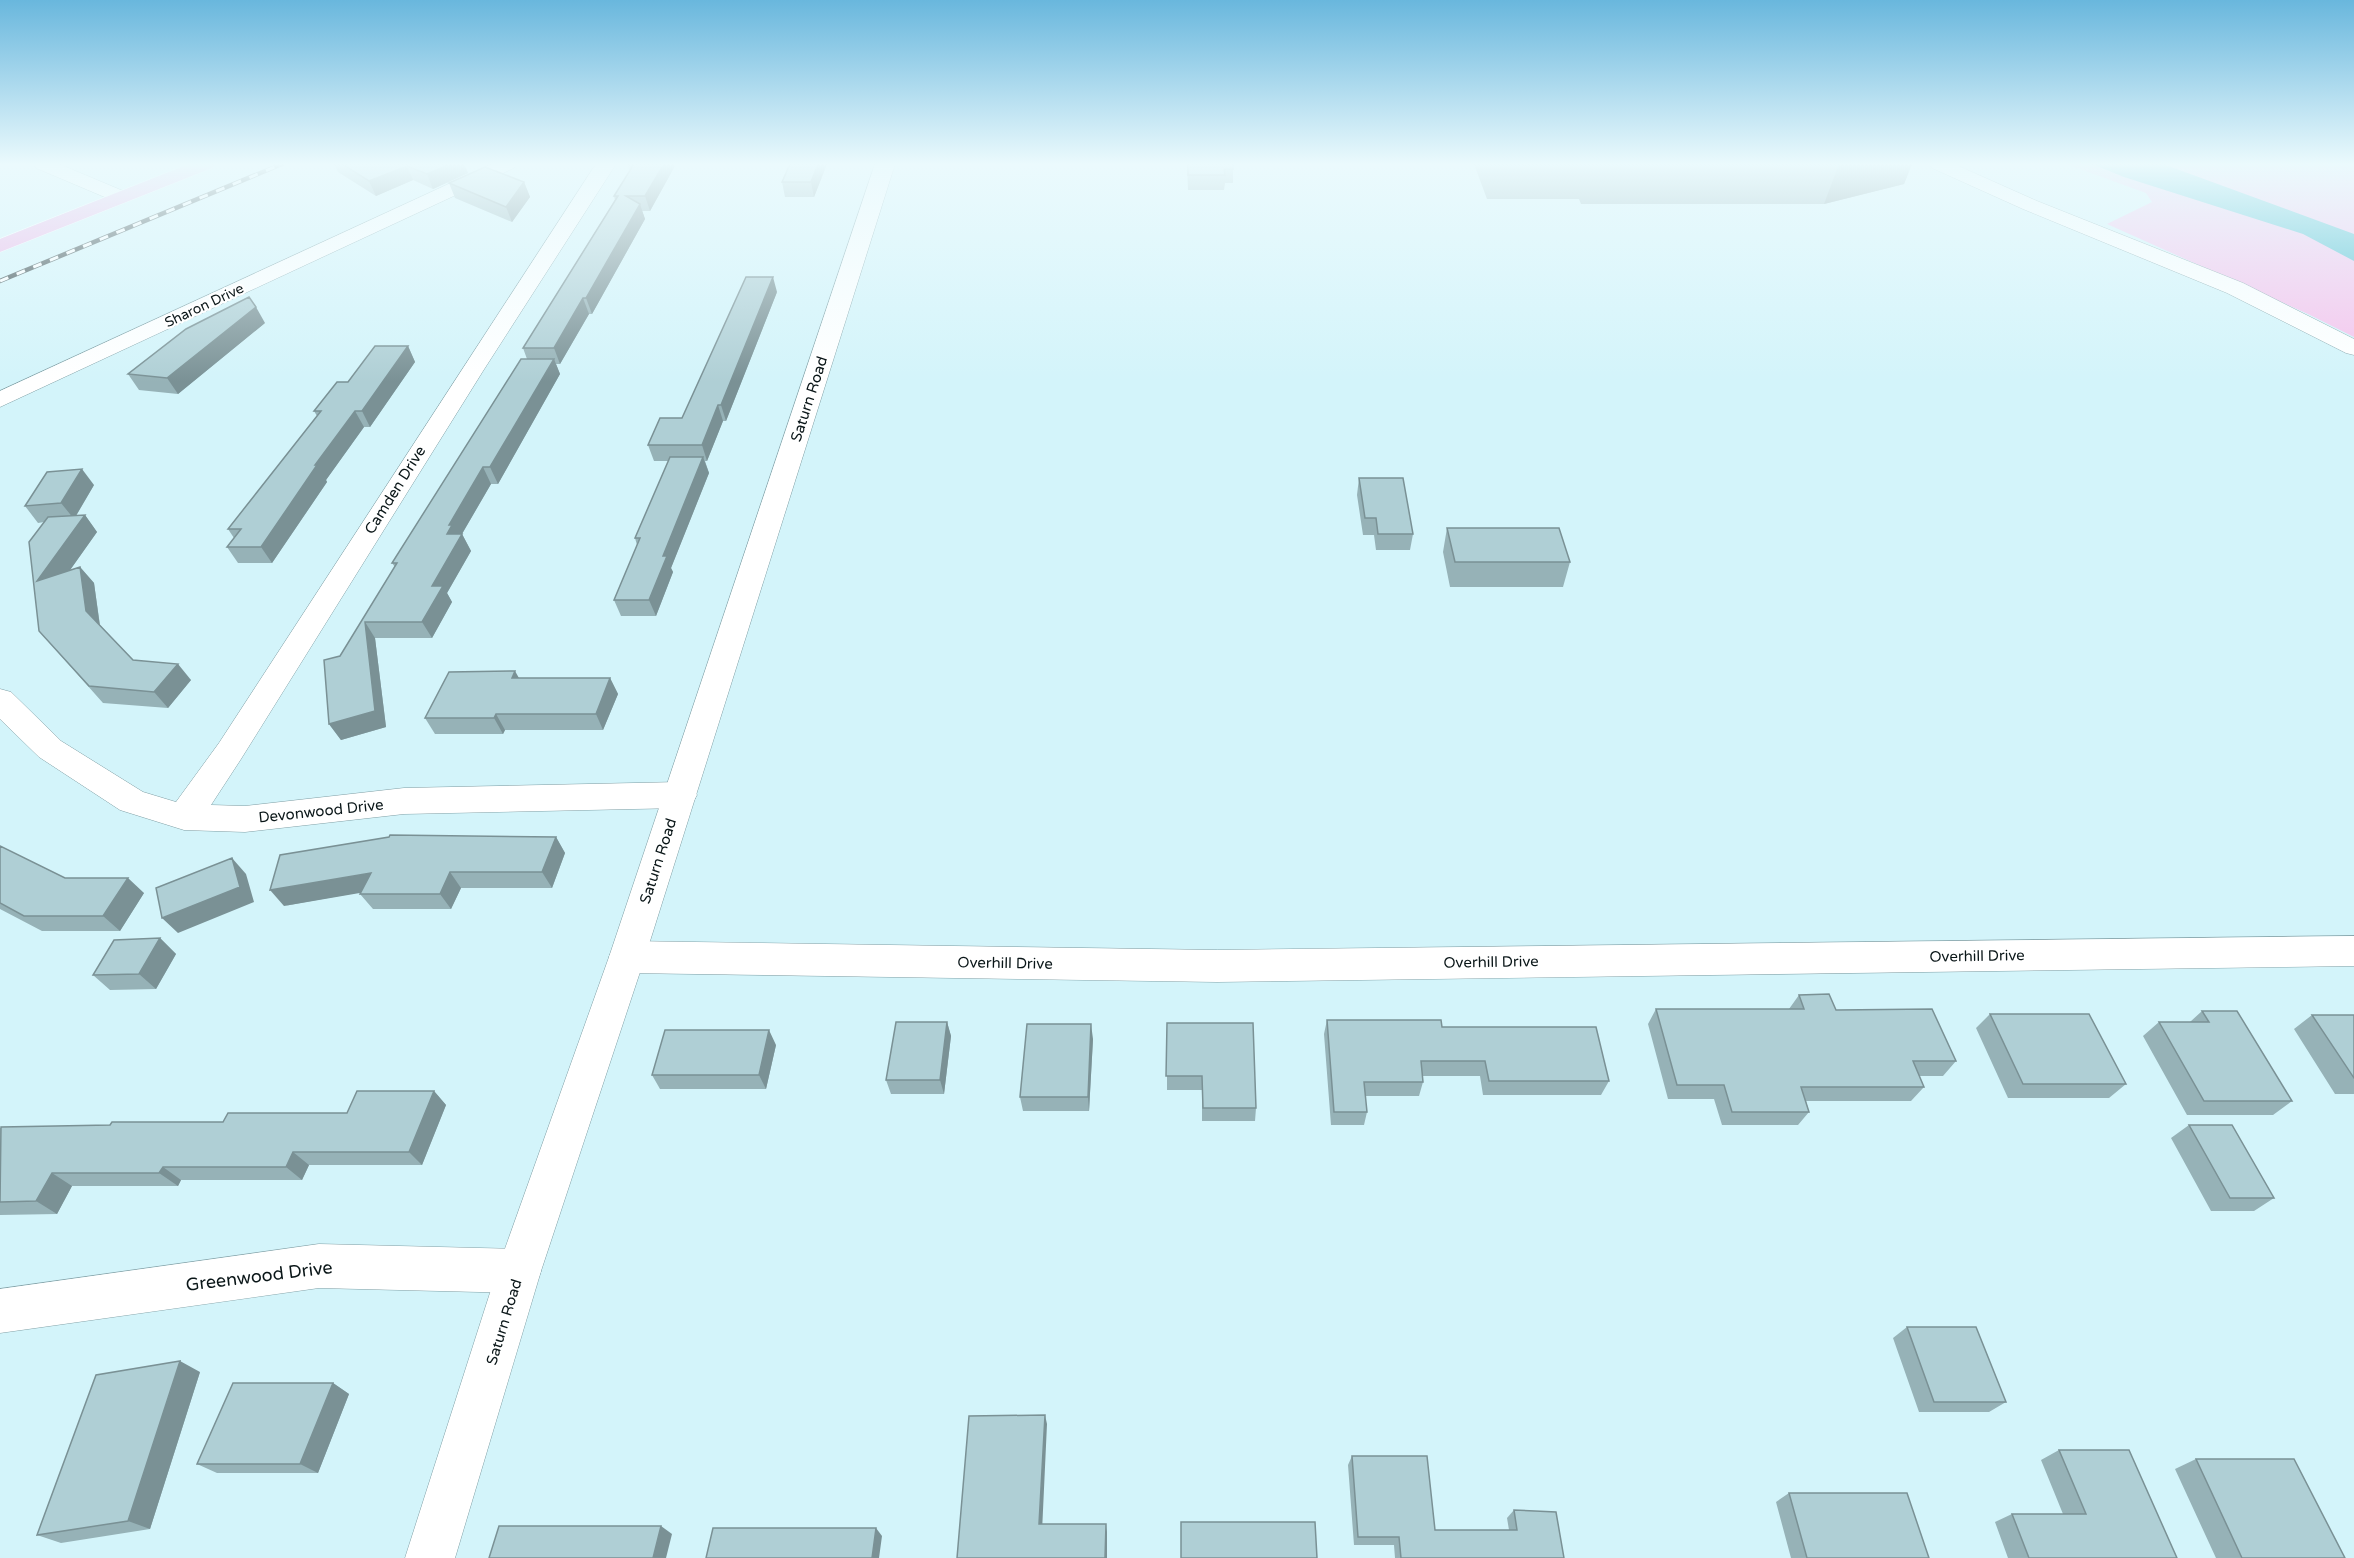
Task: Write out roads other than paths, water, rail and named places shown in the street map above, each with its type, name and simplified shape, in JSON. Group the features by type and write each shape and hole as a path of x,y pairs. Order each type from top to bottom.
{"main road":[{"path":"0,246 23,237"}],"street":[{"name":"Sharon Drive","path":"0,400 351,237"},
{"name":"Camden Drive","path":"184,817 559,237"},
{"name":"Saturn Road","path":"430,1558 519,1271 627,957 861,237"},
{"path":"2108,237 2235,288 2354,348"},
{"name":"Devonwood Drive","path":"0,700 59,755 132,801 184,817 245,819 404,801 680,795"},
{"name":"Overhill Drive","path":"627,957 1217,966 2354,951"},
{"name":"Greenwood Drive","path":"0,1311 319,1266 519,1271"}],"water":[{"path":"2308,237 2354,237 2354,261"}],"railway":[{"path":"0,281 107,237"}]}
